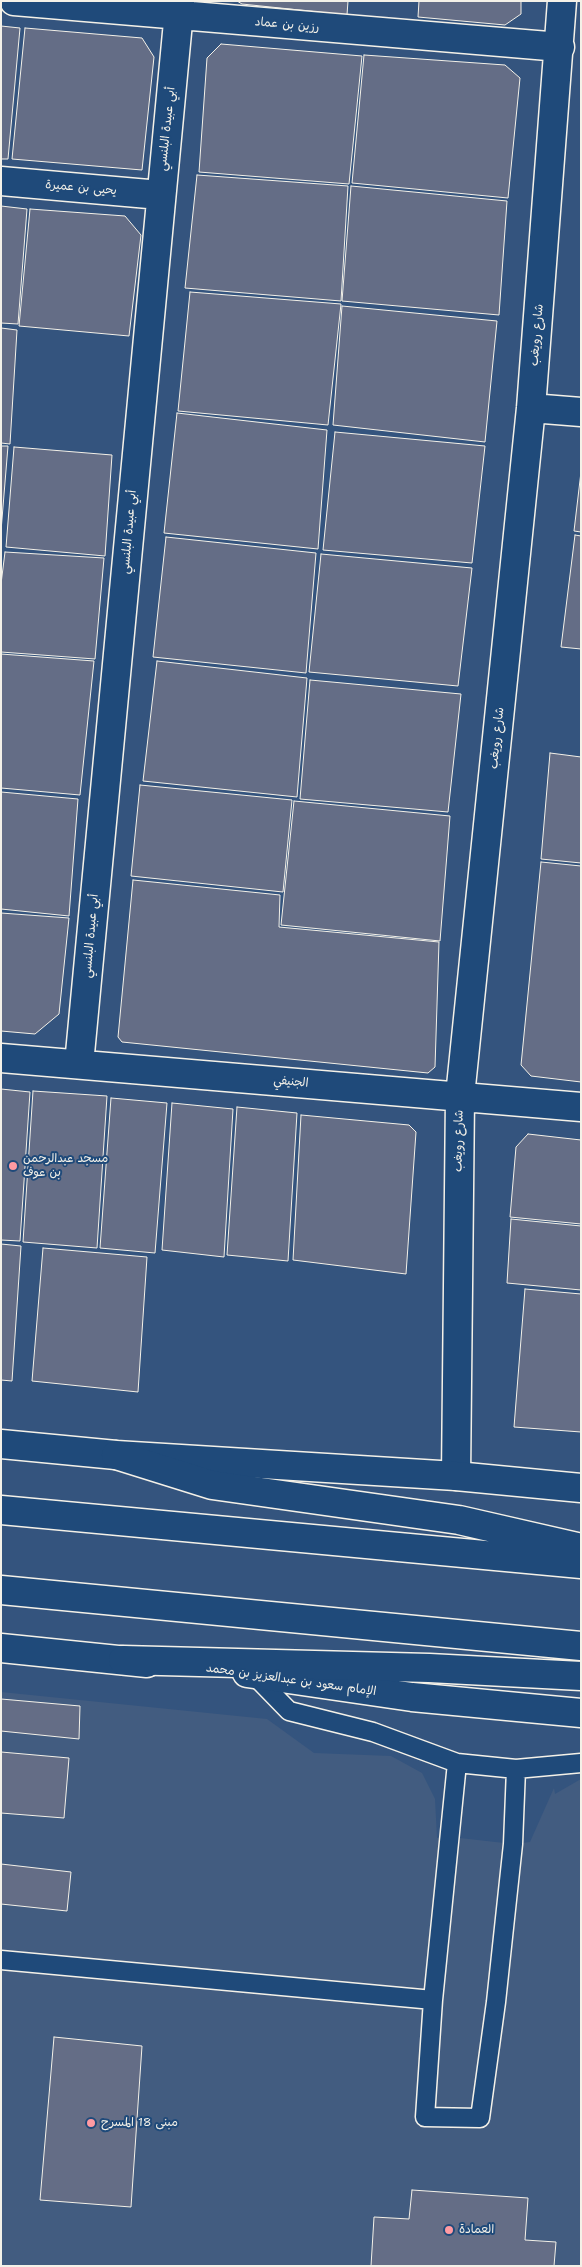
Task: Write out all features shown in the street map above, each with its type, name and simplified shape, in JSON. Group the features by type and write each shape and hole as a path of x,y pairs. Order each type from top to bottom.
{"street":[{"name":"رزين بن عماد","path":"14,1 179,8 560,47"},
{"name":"شارع رويغب","path":"456,1476 460,1096 531,408 562,1"},
{"name":"أبي عبيدة البلنسي","path":"80,1064 179,8"},
{"name":"يحيى بن عميرة","path":"1,181 160,195"},
{"path":"531,408 581,412"},
{"name":"الجنيفي","path":"1,1058 581,1107"},
{"path":"1,1444 116,1455 456,1476 581,1488"},
{"path":"116,1455 212,1485 459,1520 581,1548"},
{"path":"1,1510 581,1564"},
{"path":"1,1590 581,1646"},
{"name":"الإمام سعود بن عبدالعزيز بن محمد","path":"1,1648 253,1673 412,1697 581,1713"},
{"path":"123,1660 429,1668 581,1676"}],"lane":[{"path":"253,1673 289,1711 373,1732 458,1763 516,1769 581,1763"},
{"path":"458,1763 433,2000 425,2117 480,2118 496,2002 512,1854 516,1769"},
{"path":"1,1960 433,2000"}],"shaded area":[{"path":"1,1692 267,1719 314,1753 391,1756 422,1773 435,1799 437,1838 451,1837 513,1844 530,1842 554,1788 555,1794 581,1779 581,2266 1,2266"}],"building":[{"path":"237,1 348,1 347,15 242,4"},
{"path":"419,1 521,1 521,14 505,25 418,17"},
{"path":"1,26 20,28 8,159 1,159"},
{"path":"25,28 142,38 154,57 142,170 12,159"},
{"path":"221,44 362,56 349,184 199,172 207,58"},
{"path":"364,55 505,65 520,78 508,198 352,183"},
{"path":"197,175 348,186 341,301 185,288"},
{"path":"351,186 507,201 499,315 342,301"},
{"path":"1,206 27,209 18,324 1,323"},
{"path":"30,209 125,216 141,235 129,336 19,326"},
{"path":"190,292 341,304 328,425 178,411"},
{"path":"342,306 497,321 485,442 333,425"},
{"path":"1,328 17,330 10,444 1,443"},
{"path":"177,413 327,430 318,549 164,533"},
{"path":"335,432 485,446 472,563 323,550"},
{"path":"1,446 8,446 1,531"},
{"path":"14,447 112,455 105,556 6,547"},
{"path":"581,472 581,532 574,531"},
{"path":"575,535 581,536 581,649 561,647"},
{"path":"166,537 316,553 306,673 153,657"},
{"path":"5,552 104,558 95,659 1,652 1,584"},
{"path":"321,554 472,568 458,686 309,672"},
{"path":"1,654 94,661 80,795 1,788"},
{"path":"157,661 307,678 297,797 143,781"},
{"path":"310,680 461,694 448,812 300,799"},
{"path":"550,753 581,757 581,863 541,859"},
{"path":"140,785 292,800 283,892 131,876"},
{"path":"1,792 78,799 69,916 1,909"},
{"path":"294,801 450,816 440,941 281,925"},
{"path":"541,862 581,866 581,1082 531,1076 521,1065"},
{"path":"133,880 280,895 279,927 439,942 435,1067 428,1073 122,1042 118,1037"},
{"path":"1,913 69,918 59,1014 35,1034 1,1031"},
{"name":"مسجد عبدالرحمن بن عوف","path":"1,1089 30,1092 20,1241 1,1240"},
{"path":"33,1091 107,1096 97,1248 23,1242"},
{"path":"111,1098 167,1103 155,1253 100,1248"},
{"path":"172,1103 233,1109 224,1257 162,1250"},
{"path":"237,1107 297,1113 288,1261 227,1255"},
{"path":"301,1115 409,1125 416,1132 406,1274 293,1260"},
{"path":"528,1134 581,1140 581,1224 510,1217 516,1147"},
{"path":"511,1219 581,1226 581,1290 507,1283"},
{"path":"1,1244 21,1246 12,1381 1,1380"},
{"path":"43,1248 147,1257 138,1392 32,1381"},
{"path":"525,1289 581,1294 581,1432 514,1427"},
{"path":"1,1699 80,1706 79,1739 1,1731"},
{"path":"1,1752 69,1758 64,1818 1,1813"},
{"path":"1,1864 71,1872 67,1911 1,1904"},
{"name":"مبنى 18 المسرح","path":"54,2037 142,2046 131,2207 40,2200"},
{"name":"العمادة","path":"412,2190 528,2198 525,2240 556,2242 554,2266 371,2266 374,2217 409,2219"}],"place":[{"name":"مسجد عبدالرحمن بن عوف","path":"13,1166"},
{"name":"مبنى 18 المسرح","path":"91,2123"},
{"name":"العمادة","path":"449,2230"}]}
